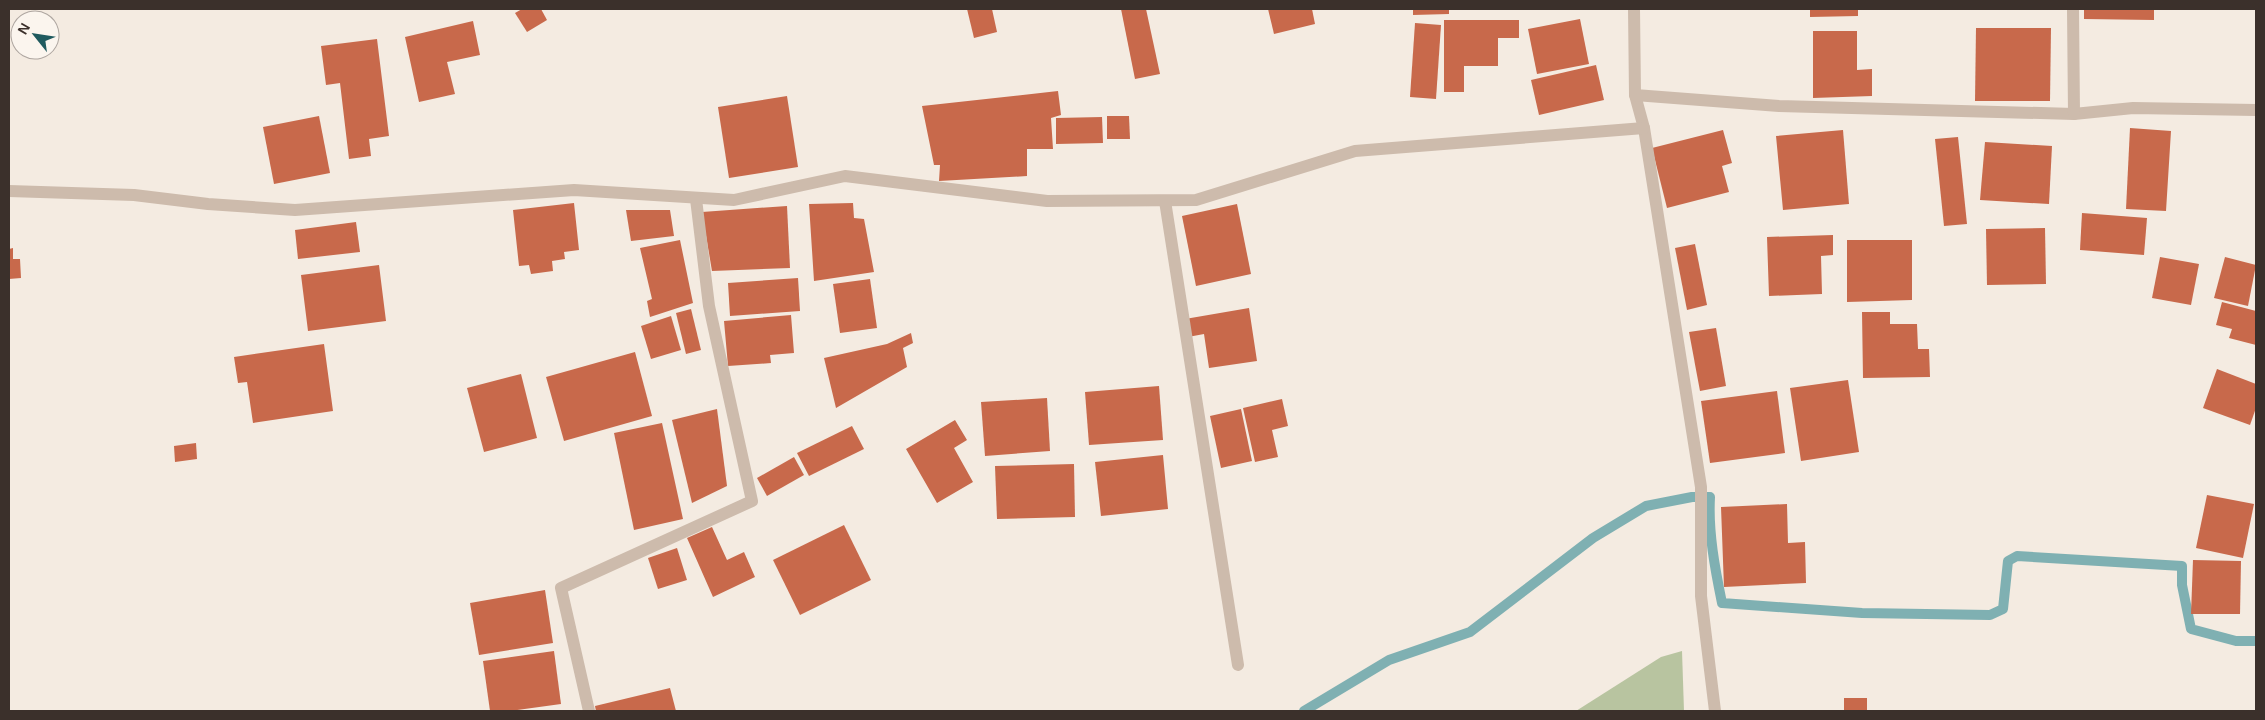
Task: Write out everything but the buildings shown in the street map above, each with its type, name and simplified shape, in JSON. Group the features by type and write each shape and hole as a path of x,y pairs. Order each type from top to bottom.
{"street":[{"path":"1634,9 1635,95 1644,128 1701,487 1701,596 1715,711"},
{"path":"2073,9 2074,114"},
{"path":"1635,95 1779,106 2074,114 2133,108 2256,110"},
{"path":"9,191 134,195 208,204 295,210 574,190 734,200 845,176 1047,201 1196,200 1355,151 1644,128"},
{"path":"589,711 561,588 752,501 709,306 696,199"},
{"path":"1165,201 1238,665"}],"green space":[{"path":"1682,651 1684,711 1576,711 1661,657"}],"waterway":[{"path":"1304,711 1389,660 1470,632 1593,538 1646,506 1692,497 1710,497 1711,537 1722,603 1862,613 1990,615 2003,609 2008,561 2017,556 2182,566 2182,585 2191,629 2236,641 2256,641"}]}
